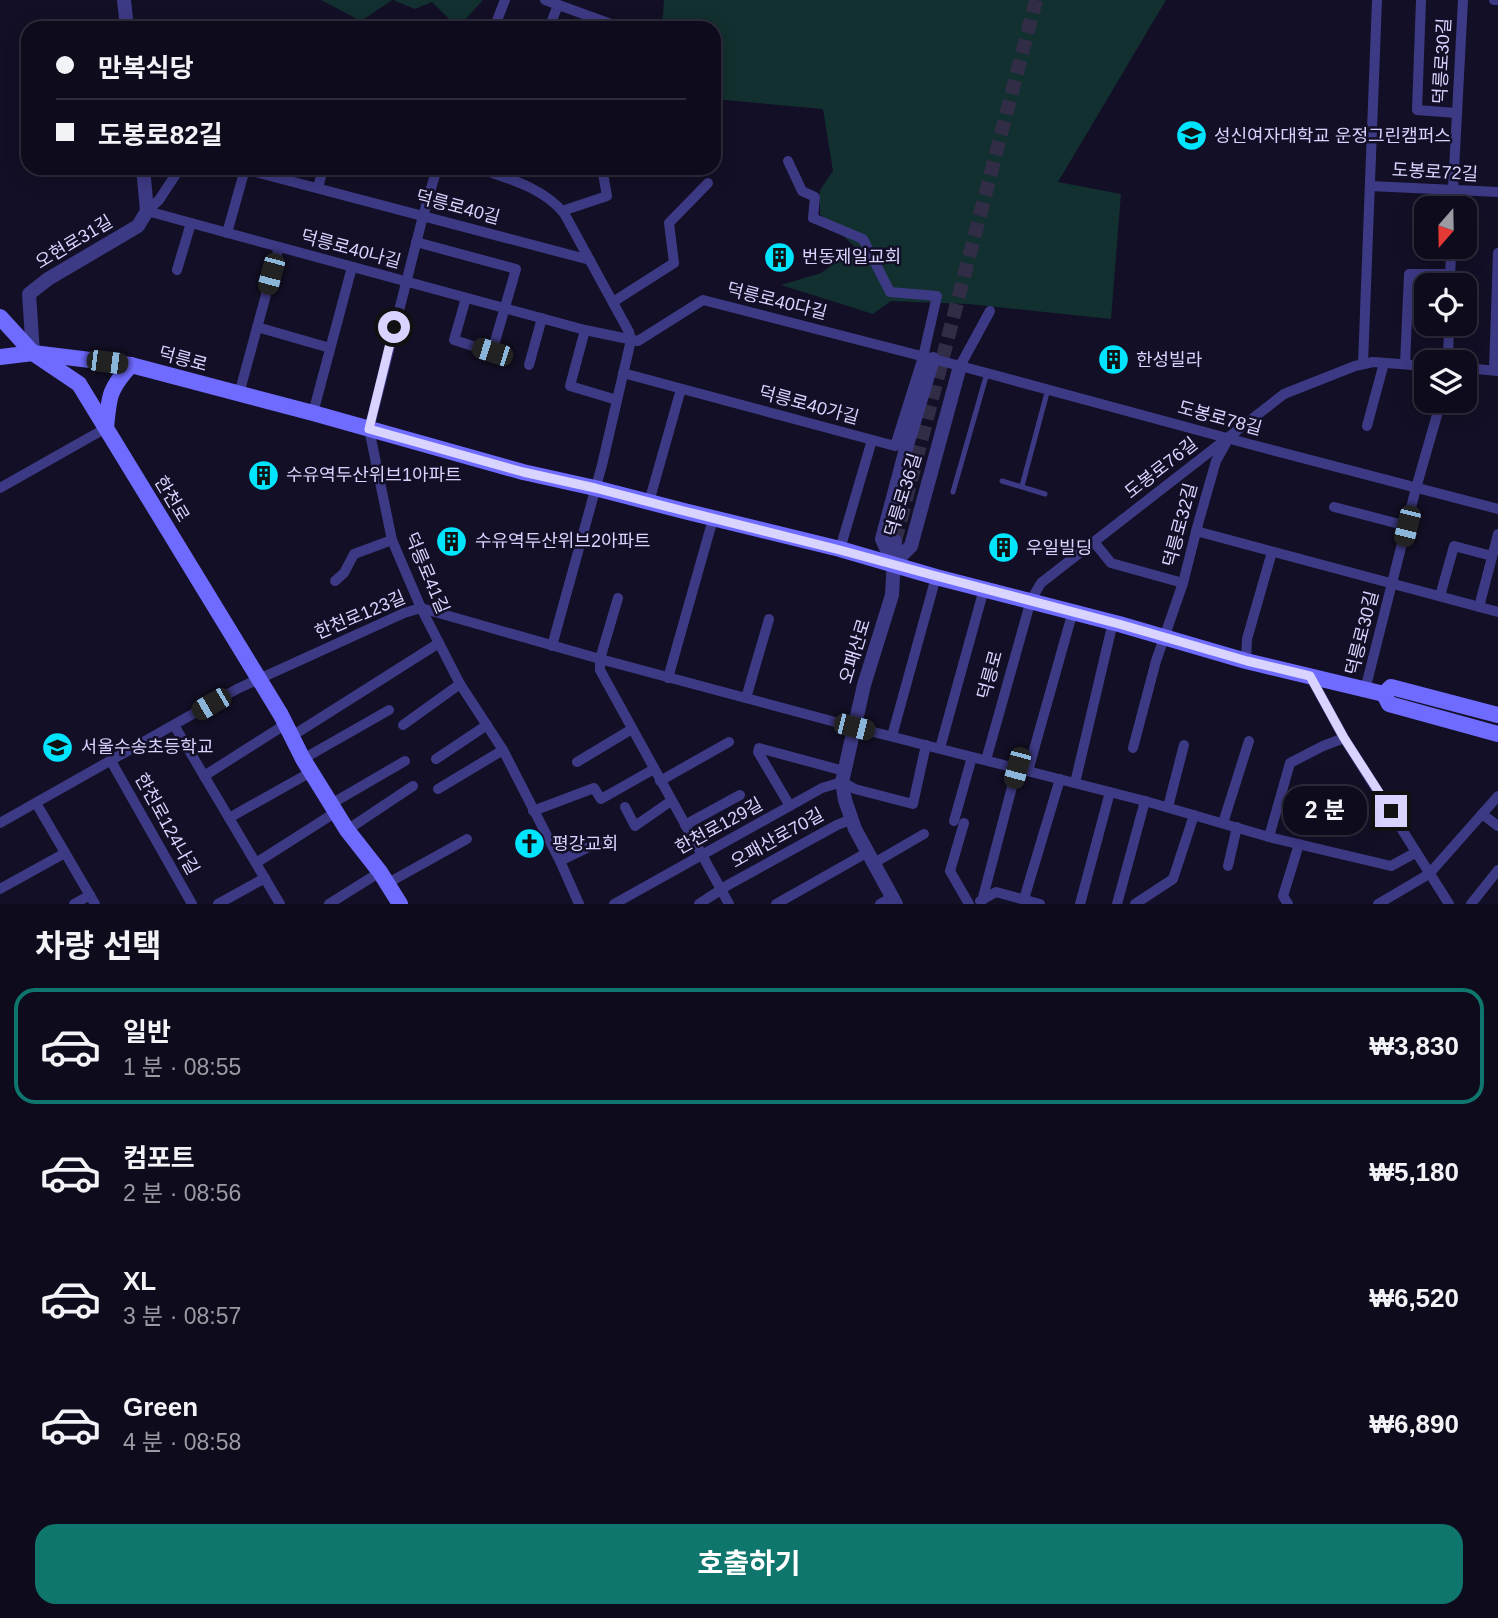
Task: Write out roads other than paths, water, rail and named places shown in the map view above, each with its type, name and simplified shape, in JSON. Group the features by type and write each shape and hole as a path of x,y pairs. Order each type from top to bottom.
{"main road":[{"name":"한천로","path":"0,317 33,353 79,384 259,679 347,830 384,878 400,904"},
{"name":"덕릉로","path":"0,357 33,353 131,365 523,472 840,550 1073,611 1247,661 1384,694"},
{"path":"106,428 110,392 131,365"},
{"name":"덕릉로","path":"1384,694 1391,687 1498,715"},
{"name":"덕릉로","path":"1384,694 1389,704 1498,734"}],"street":[{"path":"124,0 126,21"},
{"path":"497,21 505,0"},
{"path":"544,0 603,21"},
{"path":"1363,364 1377,0"},
{"path":"1421,0 1416,110 1457,113"},
{"name":"덕릉로30길","path":"1452,196 1463,0"},
{"path":"552,21 558,5"},
{"path":"788,161 802,191 815,197 813,218 863,239 890,292 937,296 928,358"},
{"path":"144,175 147,211"},
{"path":"147,211 159,200 175,175"},
{"path":"227,233 241,175"},
{"name":"덕릉로40길","path":"281,175 318,188 590,260"},
{"path":"318,188 321,175"},
{"path":"369,429 435,175"},
{"path":"509,175 562,211 629,331 631,340 595,488 552,646"},
{"path":"562,211 607,196 603,175"},
{"path":"613,302 674,262 669,223 708,183"},
{"name":"도봉로72길","path":"1370,186 1498,192"},
{"name":"덕릉로40나길","path":"147,211 584,330 631,340"},
{"name":"오현로31길","path":"33,353 29,294 48,279 138,226 147,211"},
{"path":"177,270 191,223"},
{"path":"416,242 516,269 492,352 454,340 466,298"},
{"path":"239,394 279,247"},
{"path":"1477,369 1496,370 1498,253"},
{"path":"313,413 352,267"},
{"path":"1405,364 1409,274 1414,275"},
{"name":"덕릉로40다길","path":"631,340 638,341 704,300 928,358"},
{"name":"덕릉로36길","path":"928,358 882,539 893,564 911,546 960,366 990,311"},
{"path":"529,365 542,318"},
{"path":"257,327 330,348"},
{"path":"584,330 570,386 617,400"},
{"name":"도봉로78길","path":"928,358 1498,509"},
{"name":"덕릉로40가길","path":"623,373 895,446 928,358"},
{"name":"도봉로76길","path":"1031,600 1041,583 1284,394 1363,364 1373,362 1414,365"},
{"path":"1367,426 1384,363"},
{"path":"649,502 681,389"},
{"name":"덕릉로30길","path":"1365,691 1438,413"},
{"path":"0,488 106,428"},
{"name":"덕릉로41길","path":"369,429 392,540 421,608 460,684 503,750 579,904"},
{"name":"덕릉로32길","path":"1166,637 1216,461 1228,438"},
{"path":"840,550 872,440"},
{"path":"1334,507 1407,526"},
{"path":"668,678 713,519"},
{"name":"덕릉로30길","path":"1196,531 1392,584"},
{"path":"1479,607 1498,534"},
{"path":"335,581 344,573 354,554 392,540"},
{"name":"오패산로","path":"889,902 871,857 855,829 845,800 843,776 864,685 892,595 895,541"},
{"name":"덕릉로32길","path":"1094,542 1111,563 1183,583"},
{"path":"1440,596 1454,546 1492,556"},
{"path":"1247,661 1247,639 1272,552"},
{"path":"892,736 936,576"},
{"path":"1392,584 1498,612"},
{"name":"덕릉로","path":"940,748 984,589"},
{"path":"618,597 600,659 600,670 729,904"},
{"name":"덕릉로","path":"986,760 1031,600"},
{"name":"한천로123길","path":"0,823 237,689 404,613 421,608 668,678 1168,807 1269,837 1391,866 1415,853"},
{"path":"979,902 1073,611"},
{"path":"746,698 769,619"},
{"path":"1074,783 1113,622"},
{"path":"1133,748 1156,662 1166,637"},
{"path":"205,776 439,643"},
{"path":"1310,676 1344,738 1449,904"},
{"path":"403,725 460,684"},
{"path":"229,818 389,710"},
{"path":"174,725 281,904"},
{"path":"436,760 487,725"},
{"path":"577,762 632,729"},
{"path":"1269,837 1290,763 1344,738"},
{"path":"1223,823 1248,741"},
{"path":"660,781 729,742"},
{"path":"790,806 758,752 759,748 843,776 855,789 913,804 926,745"},
{"path":"1168,807 1184,745"},
{"path":"438,789 503,750"},
{"path":"969,904 950,871 972,757"},
{"name":"한천로124나길","path":"111,761 192,904"},
{"path":"256,863 405,761"},
{"path":"533,811 594,788 601,799 654,769"},
{"name":"한천로129길","path":"614,904 843,776"},
{"path":"1024,899 1060,779"},
{"path":"347,830 413,786"},
{"path":"1080,904 1110,792"},
{"path":"685,825 740,795"},
{"path":"1378,904 1429,874 1498,796"},
{"path":"625,807 635,826 671,801"},
{"path":"1118,904 1145,801"},
{"path":"36,803 92,900 74,904"},
{"path":"1482,814 1498,827"},
{"path":"1135,904 1172,879 1194,815"},
{"name":"오패산로70길","path":"699,904 836,825 852,819"},
{"path":"1228,866 1237,827"},
{"path":"776,904 924,834"},
{"path":"329,904 467,839"},
{"path":"560,861 597,843"},
{"path":"1288,904 1283,896 1299,844"},
{"path":"0,889 65,853"},
{"path":"1471,904 1498,870"},
{"path":"218,904 265,878"},
{"path":"979,902 996,892 1040,904"}],"lane":[{"path":"953,492 987,373"},
{"path":"1021,486 1048,389"},
{"path":"1002,481 1045,494"}],"tunnel":[{"path":"895,541 1036,0"}],"place":[{"name":"성신여자대학교 운정그린캠퍼스","path":"1191,136"},
{"name":"번동제일교회","path":"779,257"},
{"name":"한성빌라","path":"1113,360"},
{"name":"수유역두산위브1아파트","path":"263,475"},
{"name":"수유역두산위브2아파트","path":"452,541"},
{"name":"우일빌딩","path":"1003,548"},
{"name":"서울수송초등학교","path":"58,747"},
{"name":"평강교회","path":"529,844"}]}
